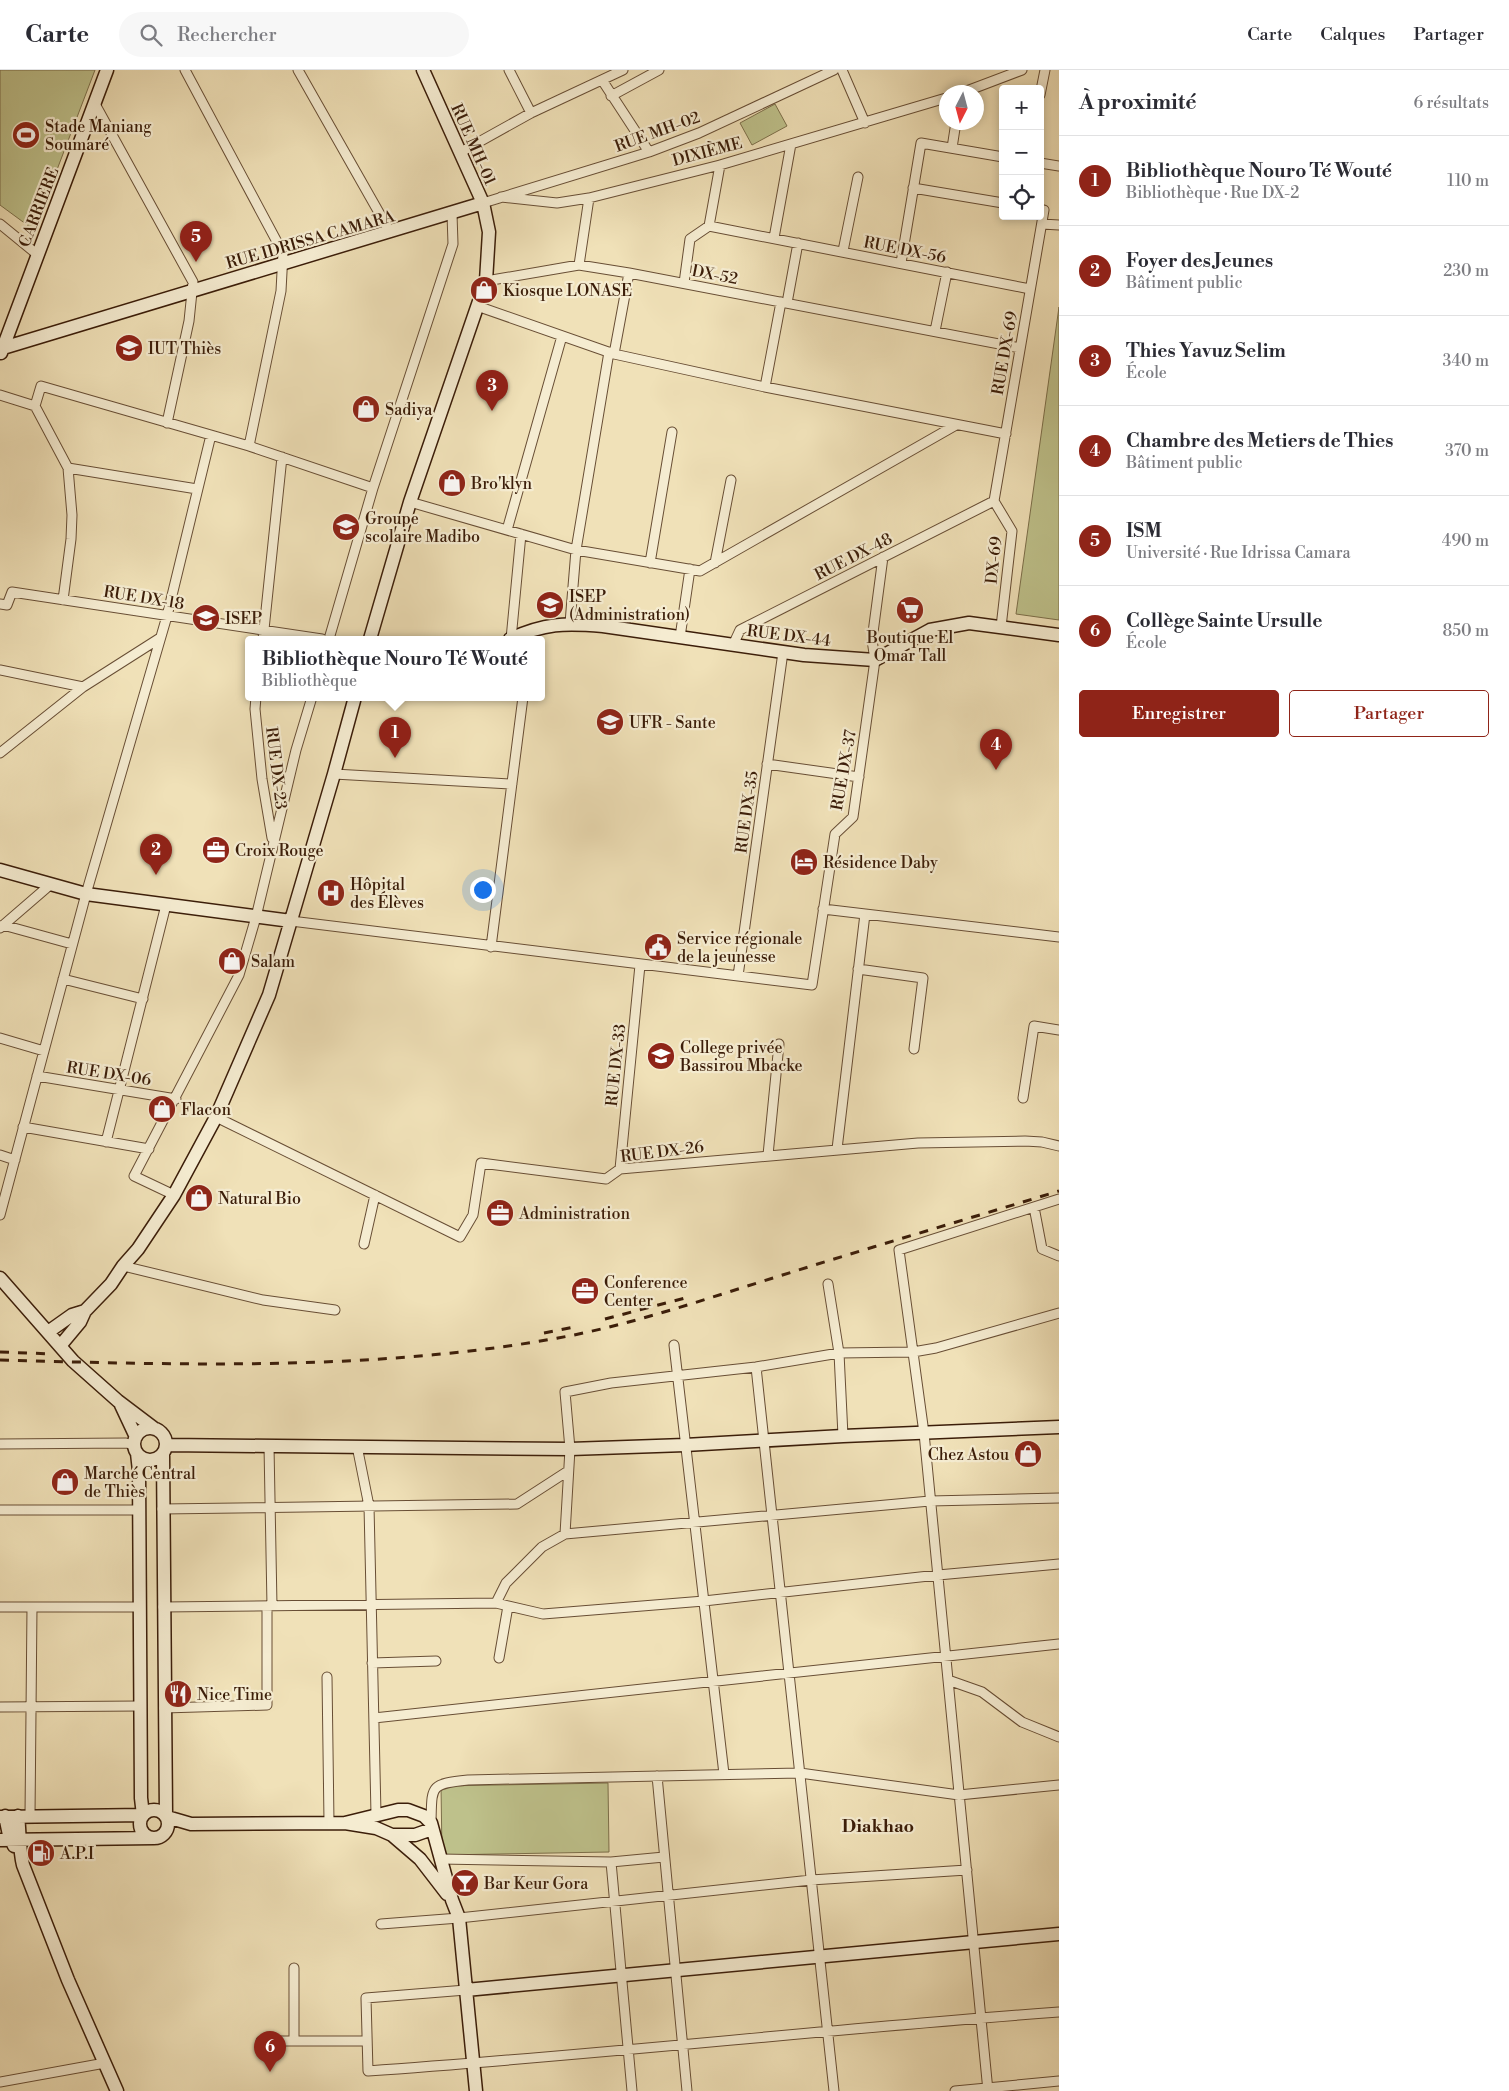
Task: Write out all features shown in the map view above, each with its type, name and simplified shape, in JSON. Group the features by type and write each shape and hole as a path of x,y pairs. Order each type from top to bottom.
{"street":[{"name":"CARRIERE","path":"1,352 107,70"},
{"path":"185,70 283,253 281,291 249,446"},
{"path":"298,70 390,232"},
{"name":"RUE MH-01","path":"423,70 483,203"},
{"path":"509,70 531,113"},
{"path":"461,152 531,113 623,70"},
{"path":"611,96 660,70"},
{"name":"RUE MH-02","path":"483,203 649,152 699,133 834,70"},
{"path":"842,70 865,122"},
{"path":"982,85 1022,70"},
{"path":"1042,85 1045,70"},
{"path":"602,80 649,152"},
{"name":"DIXIÈME","path":"501,197 557,203 589,198 720,165 939,100"},
{"path":"94,104 193,282 189,321 168,423"},
{"path":"952,148 955,130"},
{"path":"900,263 921,143 999,156"},
{"path":"774,238 791,144"},
{"path":"1044,164 1059,166"},
{"path":"684,284 692,236 709,226 720,165"},
{"path":"843,252 858,177"},
{"path":"913,188 999,202"},
{"path":"579,265 589,198"},
{"path":"371,636 410,502 486,281 489,232 483,203"},
{"name":"RUE IDRISSA CAMARA","path":"1,352 192,290 452,214 483,203"},
{"path":"330,636 373,488 452,244 452,214"},
{"name":"RUE DX-69","path":"994,501 1042,220"},
{"path":"0,224 38,256"},
{"path":"1042,224 1059,225"},
{"name":"RUE DX-56","path":"709,226 1030,289"},
{"path":"765,387 798,243"},
{"name":"DX-52","path":"486,281 579,265 1020,348"},
{"path":"935,332 946,272"},
{"path":"570,623 576,550 612,353 629,273"},
{"path":"477,306 612,353 765,387 1006,434"},
{"path":"507,530 562,336"},
{"path":"35,406 41,386 249,446 373,488"},
{"path":"0,395 35,406 68,468 72,515 63,600"},
{"path":"410,502 576,550 700,571 956,424"},
{"path":"650,562 672,432"},
{"path":"0,1215 72,944 167,616 211,435"},
{"path":"263,635 282,457"},
{"path":"68,468 198,489"},
{"path":"715,563 731,480"},
{"name":"RUE DX-48","path":"733,645 735,637 740,630 994,501"},
{"name":"DX-69","path":"994,501 1012,531 1001,628"},
{"path":"510,636 521,534"},
{"name":"RUE DX-37","path":"738,976 812,985 835,834 853,817 875,660 872,640 883,557"},
{"path":"680,637 690,569"},
{"name":"RUE DX-18","path":"0,604 7,605 12,592 167,616 263,635 278,636"},
{"name":"RUE DX-44","path":"531,634 556,624 570,623 783,652 875,660"},
{"path":"875,660 930,630 969,623 1059,635"},
{"path":"0,753 82,687 160,638"},
{"name":"RUE DX-35","path":"738,976 783,652"},
{"path":"0,670 82,687"},
{"name":"RUE DX-23","path":"256,701 262,779 273,844"},
{"path":"174,1195 134,1176 176,1099 239,975 256,917 273,844 311,701"},
{"path":"60,1346 80,1322 85,1311 111,1284 138,1249 174,1195 216,1117 269,995 354,701"},
{"path":"491,948 522,701"},
{"path":"768,764 859,777"},
{"path":"334,774 512,784"},
{"path":"0,870 86,894 491,948 738,976"},
{"path":"2,927 51,884"},
{"path":"106,1142 166,905"},
{"path":"823,909 1059,937"},
{"path":"837,1149 865,914"},
{"path":"2,927 72,944"},
{"name":"RUE DX-33","path":"620,1169 640,965"},
{"path":"858,969 923,978 914,1049"},
{"path":"63,979 143,999"},
{"path":"1022,1098 1034,1026 1059,1030"},
{"path":"0,1038 44,1050"},
{"path":"768,1155 779,1044"},
{"name":"RUE DX-06","path":"37,1076 176,1099"},
{"path":"216,1117 375,1195 364,1244"},
{"path":"23,1127 149,1149"},
{"name":"RUE DX-26","path":"375,1195 460,1237 473,1215 481,1163 606,1179 620,1169 918,1142 1025,1141 1059,1146"},
{"path":"0,1156 15,1160"},
{"path":"988,2089 924,1433 899,1250 1059,1199"},
{"path":"1034,1207 1042,1249 1059,1256"},
{"path":"123,1266 263,1300 335,1310"},
{"path":"0,1278 73,1361 118,1401 164,1435 162,1508 164,1708 167,1817 169,1827 159,1836 145,1835 140,1828 143,1815 141,1798 139,1510 136,1445 146,1429 155,1429"},
{"path":"828,1284 839,1354 844,1436"},
{"path":"48,1332 72,1315 85,1311"},
{"path":"566,1534 570,1449 565,1392 611,1384 756,1368 839,1354 913,1352 936,1348 1059,1313"},
{"path":"674,1345 724,1774"},
{"path":"756,1368 834,2091"},
{"path":"118,1401 136,1445 145,1459 150,1460 159,1457 165,1450 269,1446 570,1449 1059,1427"},
{"path":"0,1444 126,1443 136,1445"},
{"path":"164,1708 267,1705 271,1507 269,1446"},
{"path":"357,1446 369,1506 376,1814"},
{"path":"162,1508 517,1504 568,1471"},
{"path":"496,1604 506,1583 542,1547 566,1534 930,1501 1059,1498"},
{"path":"0,1510 139,1510"},
{"path":"163,1607 496,1604 543,1614 704,1601 938,1575 1059,1564"},
{"path":"499,1658 508,1606"},
{"path":"0,1607 140,1607"},
{"path":"32,1607 31,1707 10,1840 20,1854 42,1917 118,2091"},
{"path":"374,1718 1059,1644"},
{"path":"372,1663 436,1661"},
{"path":"327,1677 329,1822"},
{"path":"948,1680 982,1692 1022,1722 1059,1737"},
{"path":"0,1707 140,1706"},
{"path":"476,2091 459,1918 452,1900 432,1826 432,1792 436,1786 447,1782 468,1780 800,1773 959,1795 1059,1785"},
{"path":"657,1776 687,2091"},
{"path":"13,1816 143,1815 146,1812 160,1810 167,1817 191,1824"},
{"path":"345,1822 376,1814 408,1810 417,1812 432,1826"},
{"path":"10,1840 159,1836 191,1824 345,1822 376,1828 392,1835 420,1859 452,1900"},
{"path":"392,1835 415,1835 432,1826"},
{"path":"440,1859 611,1862 664,1857"},
{"path":"611,1862 632,2091"},
{"path":"381,1924 459,1918 811,1880 966,1870"},
{"path":"1059,1934 366,1998 368,2072 474,2064 828,2030 1059,2012"},
{"path":"294,1968 294,2041"},
{"path":"261,2041 367,2041"},
{"path":"0,2082 105,2063"},
{"path":"955,2091 1059,2081"}],"green space":[{"name":"Stade Maniang Soumaré","path":"0,70 95,70 34,230 0,205"},
{"path":"775,104 787,126 752,145 740,123"},
{"path":"1059,307 1059,620 1016,614"},
{"path":"608,1783 609,1852 442,1855 441,1786"}],"railway":[{"path":"0,1360 210,1364 350,1361 489,1349 558,1338 585,1333 666,1311 1059,1191"},
{"path":"605,1319 685,1298"},
{"path":"544,1333 579,1326"},
{"path":"0,1352 53,1354"}],"place":[{"name":"Stade Maniang Soumaré","path":"26,135"},
{"name":"ISM","path":"196,262"},
{"name":"Kiosque LONASE","path":"484,290"},
{"name":"IUT Thiès","path":"129,348"},
{"name":"Sadiya","path":"366,409"},
{"name":"Thies Yavuz Selim","path":"492,411"},
{"name":"Bro'klyn","path":"452,483"},
{"name":"Groupe scolaire Madibo","path":"346,527"},
{"name":"ISEP (Administration)","path":"550,605"},
{"name":"Boutique El Omar Tall","path":"910,610"},
{"name":"ISEP","path":"206,618"},
{"name":"UFR - Sante","path":"610,722"},
{"name":"Bibliothèque Nouro Té Wouté","path":"395,758"},
{"name":"Chambre des Metiers de Thies","path":"996,770"},
{"name":"Croix Rouge","path":"216,850"},
{"name":"Résidence Daby","path":"804,862"},
{"name":"Foyer des Jeunes","path":"156,875"},
{"name":"Hôpital des Élèves","path":"331,893"},
{"name":"Service régionale de la jeunesse","path":"658,947"},
{"name":"Salam","path":"232,961"},
{"name":"College privée Bassirou Mbacke","path":"661,1056"},
{"name":"Flacon","path":"162,1109"},
{"name":"Natural Bio","path":"199,1198"},
{"name":"Administration","path":"500,1213"},
{"name":"Conference Center","path":"585,1291"},
{"name":"Chez Astou","path":"1028,1454"},
{"name":"Marché Central de Thiès","path":"65,1482"},
{"name":"Nice Time","path":"178,1694"},
{"name":"A.P.I","path":"41,1853"},
{"name":"Bar Keur Gora","path":"465,1883"},
{"name":"Collège Sainte Ursulle","path":"270,2072"}],"district":[{"name":"Diakhao","path":"878,1826"}]}
